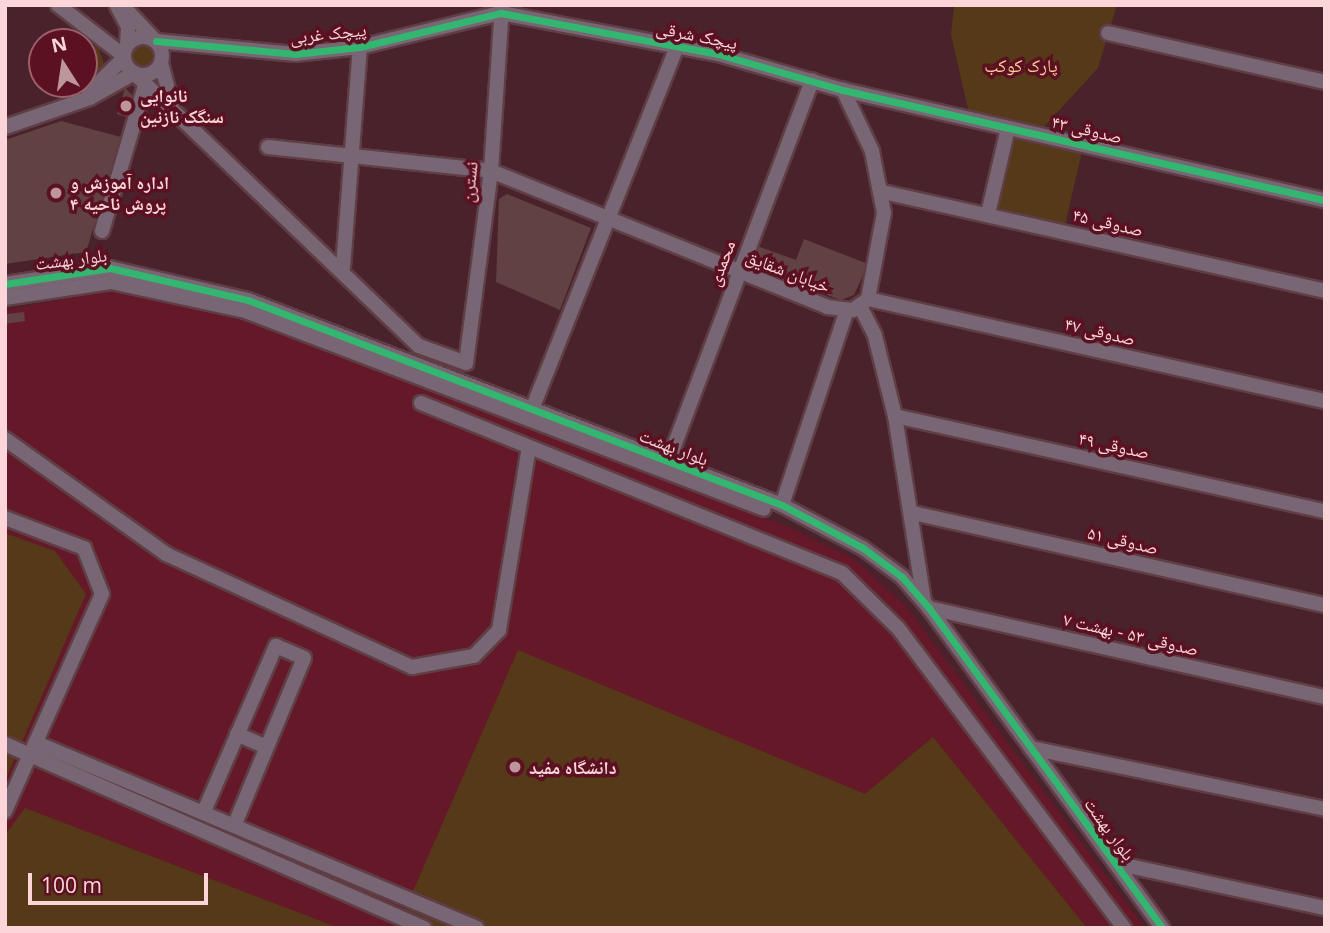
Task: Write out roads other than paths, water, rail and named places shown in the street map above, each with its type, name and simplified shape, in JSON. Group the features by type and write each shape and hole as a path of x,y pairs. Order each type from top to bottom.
{"street":[{"path":"58,5 125,53"},
{"path":"116,5 125,18 125,53 145,86 173,106 343,267 419,346 466,363 486,391"},
{"path":"122,5 159,49 173,106"},
{"name":"پیچک غربی","path":"159,49 180,45 264,54 360,47 501,9"},
{"name":"پیچک شرقی","path":"501,9 677,47 843,90"},
{"name":"نسترن","path":"466,363 491,171 501,9"},
{"path":"1108,33 1325,82"},
{"path":"44,114 99,85 138,37 159,49"},
{"path":"343,267 354,156 360,47"},
{"path":"532,409 603,220 677,47"},
{"path":"5,127 44,114 135,73 153,73 159,49"},
{"name":"محمدی","path":"668,462 812,80"},
{"path":"102,231 145,86"},
{"path":"782,505 858,306 883,192 865,131 843,90"},
{"name":"صدوقی ۴۳","path":"843,90 1325,200"},
{"path":"988,214 1008,128"},
{"name":"خیابان شقایق","path":"268,147 491,171 603,220 738,272 858,306"},
{"name":"صدوقی ۴۵","path":"883,192 1325,291"},
{"name":"بلوار بهشت","path":"5,284 130,270 247,300 782,505 863,548 927,605 1162,928"},
{"name":"بلوار بهشت","path":"5,298 111,282 245,311 821,535 895,584 922,612 1152,928"},
{"path":"858,306 876,336 895,416 927,605"},
{"name":"صدوقی ۴۷","path":"858,306 1325,401"},
{"path":"392,356 419,346"},
{"path":"421,403 793,548 872,596 1124,928"},
{"name":"صدوقی ۴۹","path":"895,416 1325,511"},
{"path":"5,439 166,554 412,667 474,656 499,630 529,447"},
{"name":"صدوقی ۵۱","path":"913,513 1325,606"},
{"path":"5,518 84,548 102,594 39,744 5,811"},
{"name":"صدوقی ۵۳ - بهشت ۷","path":"927,605 1325,697"},
{"path":"205,809 276,646 304,658 235,824"},
{"path":"237,734 266,747"},
{"path":"5,744 81,780 424,928"},
{"path":"39,744 205,809 477,928"},
{"path":"1031,748 1325,809"},
{"path":"81,780 88,763"},
{"path":"1115,863 1325,908"}],"place":[{"name":"نانوایی سنگک نازنین","path":"126,106"},
{"name":"اداره آموزش و پروش ناحیه ۴","path":"56,193"},
{"name":"دانشگاه مفید","path":"515,767"}],"park label":[{"name":"پارک کوکب","path":"1021,65"}]}
